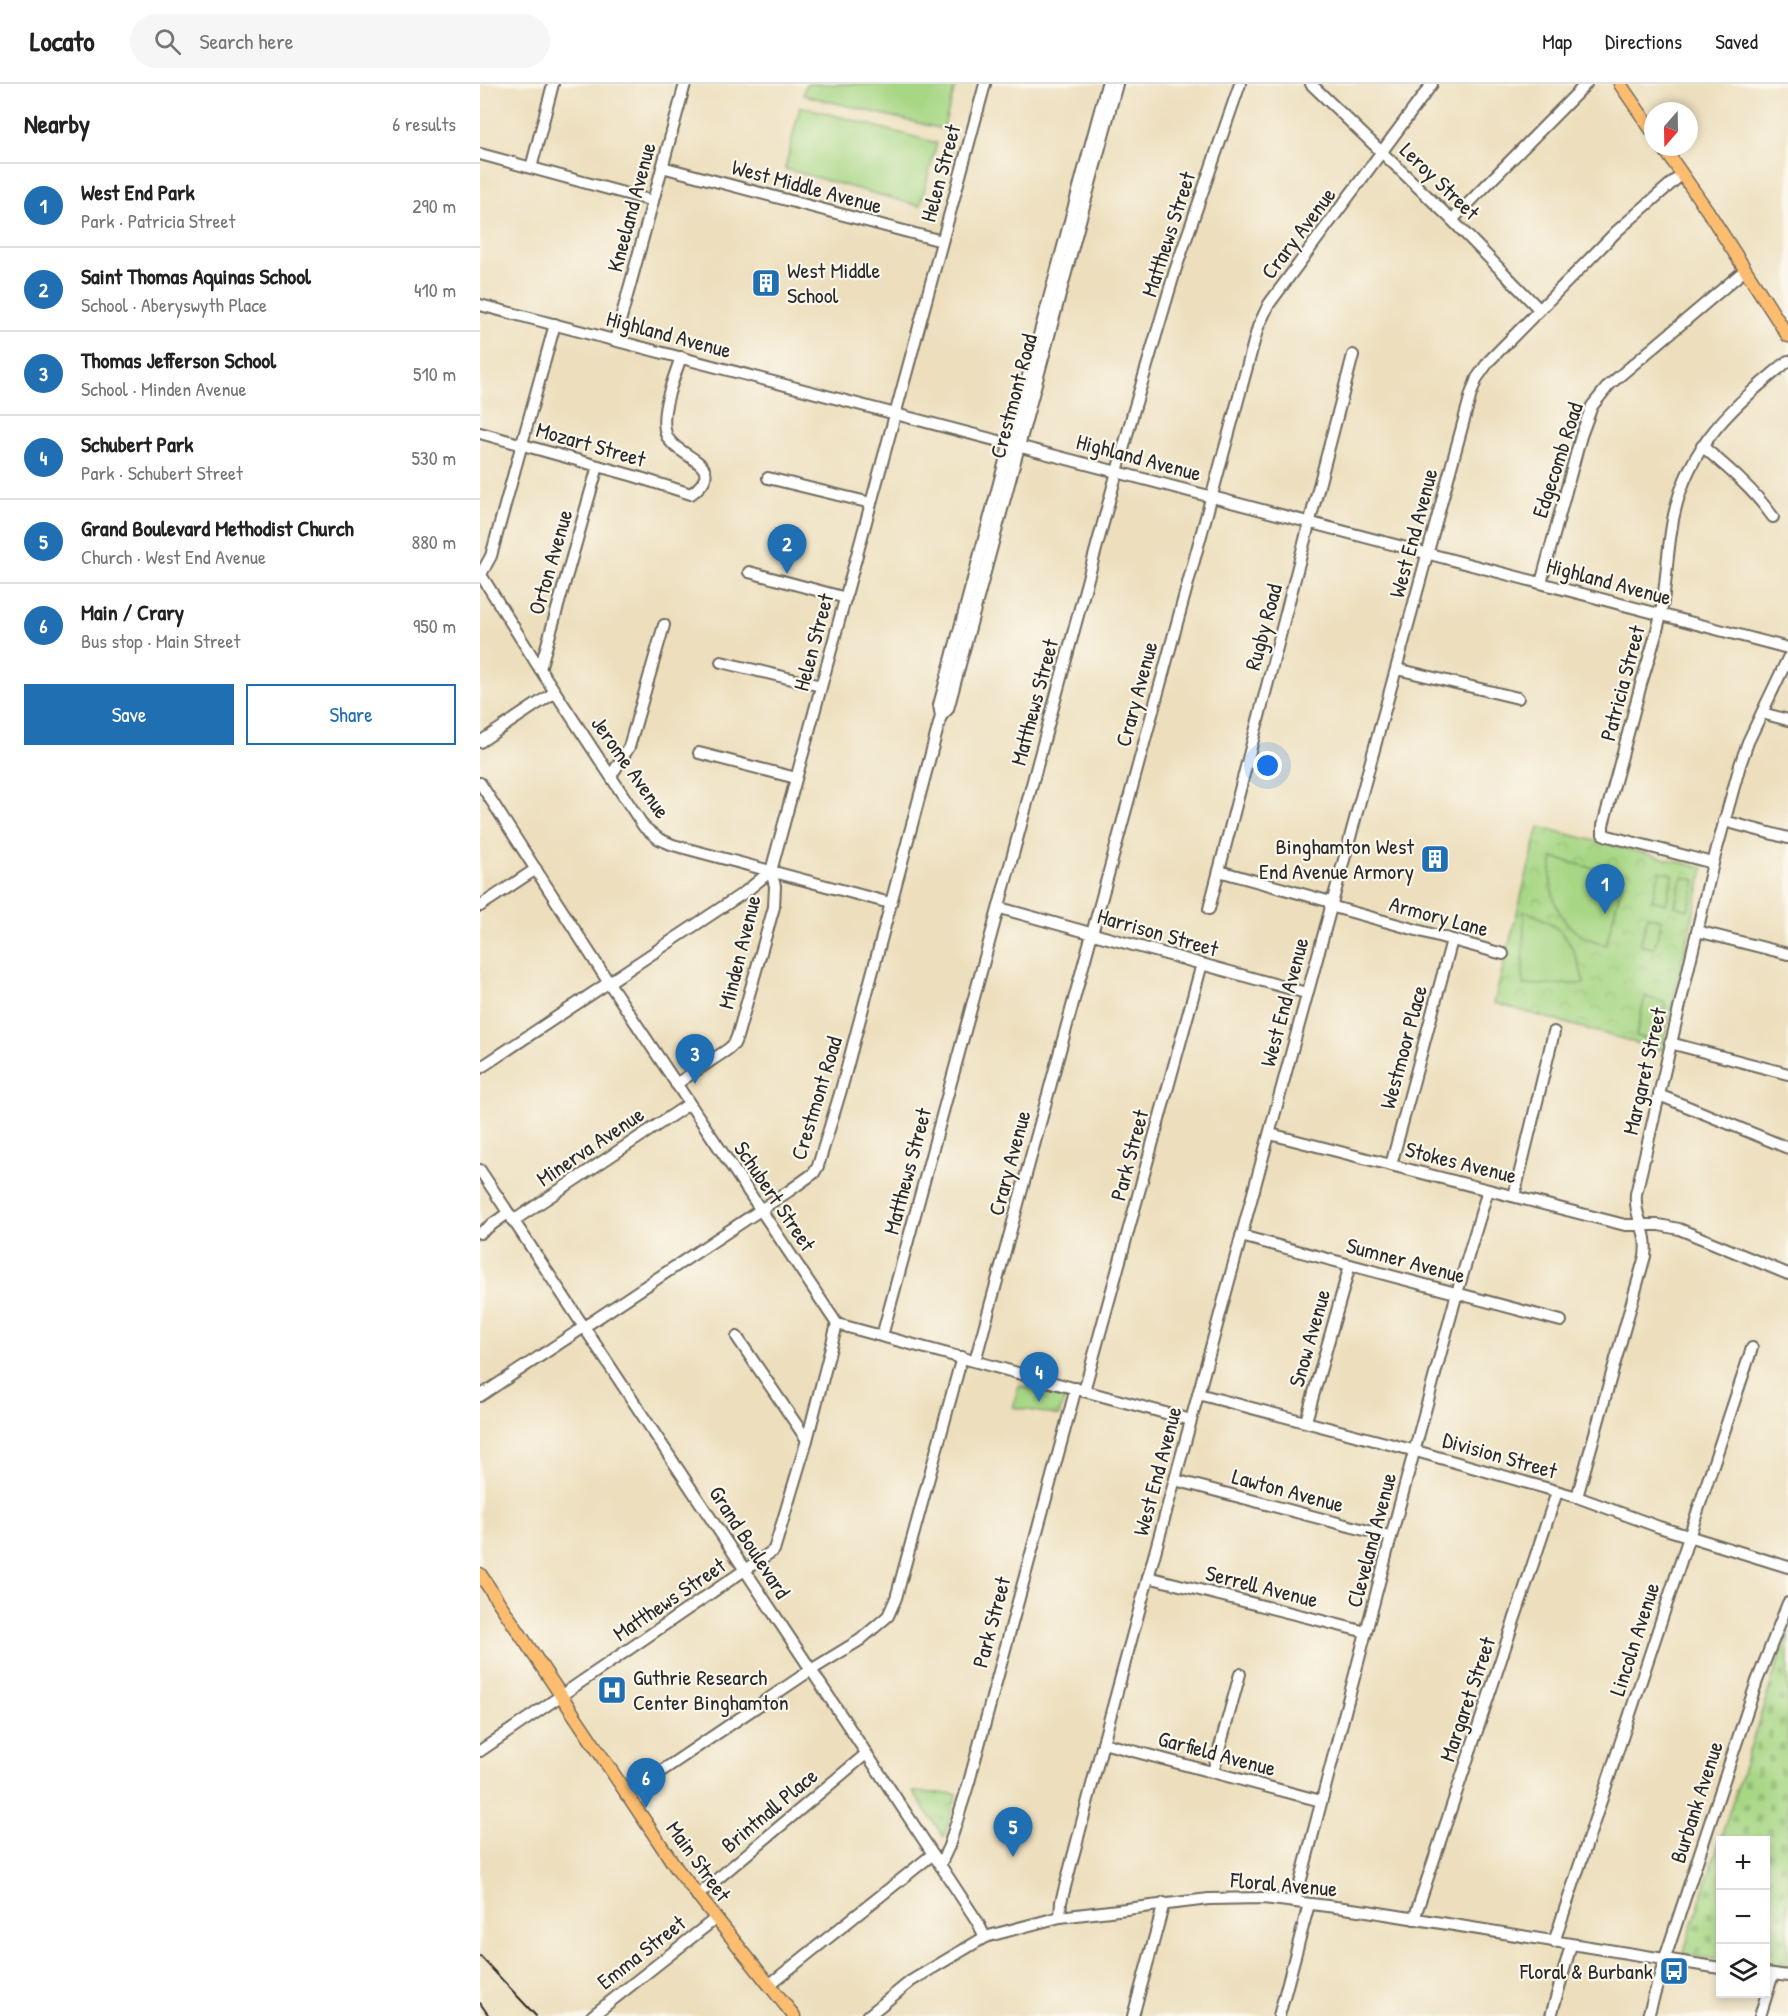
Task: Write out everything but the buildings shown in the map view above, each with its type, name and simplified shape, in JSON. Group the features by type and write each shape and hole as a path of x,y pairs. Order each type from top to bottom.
{"main road":[{"path":"1620,84 1644,119"},
{"path":"1669,156 1788,336"},
{"name":"Main Street","path":"480,1574 626,1795 697,1896 794,2016"}],"street":[{"path":"531,168 554,84"},
{"name":"Kneeland Avenue","path":"615,340 685,84"},
{"name":"Helen Street","path":"771,872 985,84"},
{"name":"Crestmont Road","path":"1083,191 1107,84"},
{"name":"Crestmont Road","path":"480,1396 761,1210 814,1173 818,1166 841,1090 941,716 948,709 1014,445 1083,191 1117,84"},
{"name":"Matthews Street","path":"882,1336 1175,271 1240,84"},
{"name":"Leroy Street","path":"1311,84 1452,220 1539,309"},
{"name":"Crary Avenue","path":"975,1360 1254,341 1269,304 1432,84"},
{"path":"1452,220 1586,84"},
{"path":"480,154 653,201"},
{"name":"West Middle Avenue","path":"662,167 942,241"},
{"name":"West End Avenue","path":"1060,1917 1061,1902 1103,1743 1471,394 1477,378 1489,361 1617,231 1682,174"},
{"name":"Edgecomb Road","path":"1541,583 1581,436 1592,406 1609,385 1745,270"},
{"name":"Highland Avenue","path":"480,305 1788,648"},
{"path":"481,575 491,556 555,324"},
{"name":"Rugby Road","path":"1209,909 1353,355"},
{"name":"Mozart Street","path":"480,433 691,494 702,485 705,477 700,462 670,442 666,434 665,410 681,357"},
{"name":"Patricia Street","path":"1713,863 1608,836 1602,831 1661,615 1675,512 1690,471 1702,446 1727,414 1788,361"},
{"path":"1702,446 1746,484 1773,517"},
{"name":"Orton Avenue","path":"540,669 598,466"},
{"path":"768,478 871,503"},
{"path":"749,572 846,598"},
{"name":"Jerome Avenue","path":"481,575 644,827 659,839 673,845 890,903"},
{"path":"611,776 629,747 664,625"},
{"name":"Margaret Street","path":"1577,1497 1645,1256 1647,1244 1635,1207 1636,1194 1713,863 1748,742 1788,658"},
{"path":"721,662 821,686"},
{"path":"1397,669 1518,698"},
{"path":"480,741 555,692"},
{"path":"1762,713 1788,720"},
{"path":"699,753 796,778"},
{"name":"Schubert Street","path":"480,783 689,1104 837,1324"},
{"path":"1724,821 1788,838"},
{"path":"480,906 536,869"},
{"name":"Armory Lane","path":"1219,870 1503,954"},
{"path":"480,1068 745,892 771,872"},
{"name":"Minden Avenue","path":"676,1084 734,1044 774,907 775,886 771,872"},
{"name":"Harrison Street","path":"1000,908 1306,993"},
{"path":"1697,931 1788,954"},
{"name":"Westmoor Place","path":"1391,1165 1452,940"},
{"name":"Park Street","path":"940,1865 949,1846 969,1782 1202,964"},
{"path":"1514,1196 1554,1032"},
{"path":"1670,1043 1788,1074"},
{"path":"1659,1095 1788,1148"},
{"name":"Minerva Avenue","path":"480,1233 510,1217 689,1104"},
{"name":"Stokes Avenue","path":"1270,1134 1625,1225 1659,1225 1679,1229 1788,1274"},
{"name":"Grand Boulevard","path":"480,1170 933,1854 985,1937"},
{"name":"Cleveland Avenue","path":"1295,1902 1457,1293 1488,1190"},
{"name":"Sumner Avenue","path":"1240,1236 1561,1321"},
{"name":"Snow Avenue","path":"1306,1421 1350,1265"},
{"path":"837,1324 1191,1420"},
{"name":"Matthews Street","path":"480,1750 771,1554 777,1545 837,1324"},
{"path":"738,1337 807,1440"},
{"name":"Lincoln Avenue","path":"1554,1942 1752,1348"},
{"path":"626,1795 860,1640 882,1623 892,1609 962,1357"},
{"name":"Division Street","path":"1198,1394 1306,1421 1577,1497 1788,1567"},
{"name":"Lawton Avenue","path":"1175,1480 1391,1537"},
{"name":"Margaret Street","path":"1414,1919 1557,1492"},
{"name":"Serrell Avenue","path":"1148,1577 1366,1632"},
{"name":"Burbank Avenue","path":"1648,2016 1756,1681 1788,1603"},
{"path":"1213,1772 1240,1674"},
{"name":"Garfield Avenue","path":"1103,1743 1321,1801"},
{"name":"Brintnall Place","path":"697,1896 866,1754"},
{"path":"769,1985 933,1854"},
{"name":"Floral Avenue","path":"868,2016 912,1982 985,1937 1060,1917 1164,1904 1247,1897 1414,1919 1716,1967"},
{"path":"1133,2016 1164,1904"},
{"path":"1279,2016 1309,1904"},
{"name":"Emma Street","path":"592,2016 715,1918"},
{"path":"1551,2016 1571,1945"},
{"path":"1770,1974 1788,1976"},
{"path":"1760,2016 1764,1998"}],"green space":[{"path":"806,84 956,84 943,129 803,95"},
{"path":"800,106 937,143 920,206 785,169"},
{"path":"1539,827 1704,868 1662,1050 1494,1003"},
{"path":"1553,858 1624,876 1606,945 1579,934 1558,910 1552,890"},
{"path":"1660,871 1673,874 1666,904 1652,900"},
{"path":"1682,877 1696,880 1688,910 1675,906"},
{"path":"1524,911 1548,922 1565,937 1577,958 1584,984 1523,985"},
{"path":"1648,916 1662,920 1654,949 1640,945"},
{"path":"1645,997 1666,1003 1657,1041 1636,1036"},
{"path":"1019,1386 1065,1397 1059,1416 1013,1407"},
{"path":"1788,1631 1788,1970 1770,1968 1770,1836 1721,1836"},
{"path":"913,1792 957,1794 944,1837"},
{"path":"1716,1852 1716,1959 1683,1954"}],"railway":[{"path":"480,1956 536,2016"},
{"path":"480,2003 489,2016"}],"place":[{"name":"West Middle School","path":"766,283"},
{"name":"Saint Thomas Aquinas School","path":"787,574"},
{"name":"Binghamton West End Avenue Armory","path":"1435,859"},
{"name":"West End Park","path":"1605,914"},
{"name":"Thomas Jefferson School","path":"695,1084"},
{"name":"Schubert Park","path":"1039,1402"},
{"name":"Guthrie Research Center Binghamton","path":"612,1690"},
{"name":"Main / Crary","path":"646,1808"},
{"name":"Grand Boulevard Methodist Church","path":"1013,1857"},
{"name":"Floral & Burbank","path":"1674,1971"}]}
